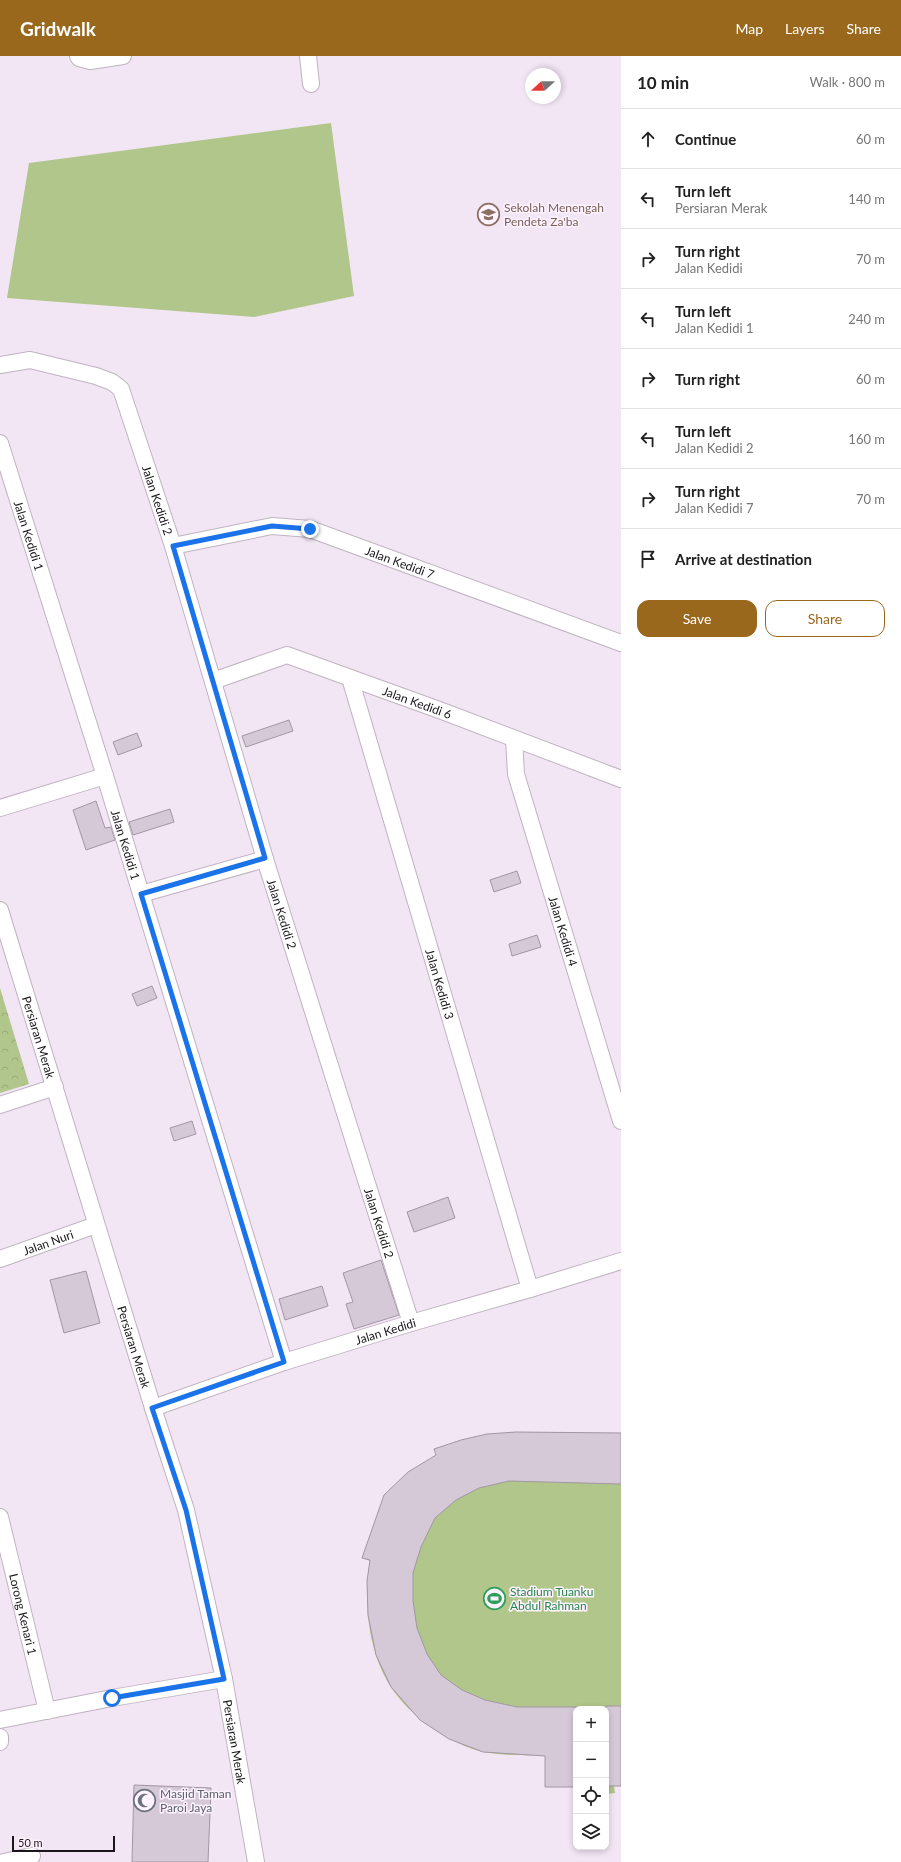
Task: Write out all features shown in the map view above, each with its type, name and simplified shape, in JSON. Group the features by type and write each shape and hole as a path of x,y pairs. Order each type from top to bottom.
{"street":[{"path":"78,56 79,58 90,61 122,56"},
{"path":"308,56 311,84"},
{"name":"Jalan Kedidi 2","path":"0,365 30,360 96,376 112,382 121,389 173,546 265,858 411,1322"},
{"name":"Jalan Kedidi 1","path":"0,443 105,776 284,1362"},
{"name":"Jalan Kedidi 7","path":"173,546 272,526 310,529 621,644"},
{"name":"Jalan Kedidi 6","path":"213,682 287,655 442,711 621,779"},
{"name":"Jalan Kedidi 3","path":"350,678 530,1289"},
{"name":"Jalan Kedidi 4","path":"514,739 516,774 621,1121"},
{"path":"0,808 105,776"},
{"path":"141,894 265,858"},
{"name":"Persiaran Merak","path":"0,910 152,1408 186,1510 224,1679 256,1862"},
{"path":"0,1105 55,1087"},
{"name":"Jalan Nuri","path":"0,1259 96,1225"},
{"name":"Jalan Kedidi","path":"152,1408 284,1362 411,1322 621,1262"},
{"name":"Lorong Kenari 1","path":"0,1517 48,1711"},
{"path":"0,1720 112,1698 224,1679"},
{"path":"0,1737 0,1742"},
{"path":"4,1862 32,1856"}],"green space":[{"path":"331,123 354,296 254,317 7,298 29,163"},
{"path":"0,988 29,1084 0,1093"},
{"name":"Stadium Tuanku Abdul Rahman","path":"516,1432 621,1433 621,1786 614,1786 615,1793 609,1794 609,1706 573,1706 573,1787 545,1787 545,1756 484,1752 458,1743 445,1736 432,1728 408,1708 399,1698 383,1673 377,1658 369,1626 367,1593 370,1561 362,1558 384,1495 436,1455 434,1449 455,1442 495,1434"}],"building":[{"path":"289,720 293,731 246,747 242,736"},
{"path":"137,733 142,746 118,755 113,742"},
{"path":"96,801 105,828 111,827 115,840 86,850 73,810"},
{"path":"170,809 174,822 133,835 129,822"},
{"path":"517,871 521,883 494,892 490,880"},
{"path":"537,935 541,947 512,956 509,944"},
{"path":"152,986 157,998 137,1006 132,994"},
{"path":"192,1121 196,1134 174,1141 170,1128"},
{"path":"448,1197 455,1218 414,1232 407,1212"},
{"path":"381,1260 399,1315 354,1329 346,1304 353,1302 343,1273"},
{"path":"86,1271 100,1323 64,1333 50,1280"},
{"path":"322,1286 328,1306 285,1320 279,1299"},
{"path":"516,1432 621,1433 621,1484 509,1481 479,1488 456,1500 435,1518 421,1547 413,1573 413,1601 417,1628 427,1654 441,1675 462,1690 485,1700 517,1707 573,1707 573,1787 545,1787 545,1756 483,1752 449,1739 420,1720 391,1687 376,1655 368,1615 367,1581 370,1560 362,1558 384,1495 408,1472 436,1455 434,1449 461,1440 487,1434"},
{"path":"609,1706 621,1706 621,1786 609,1786"},
{"path":"134,1785 211,1788 208,1862 132,1862"}],"place":[{"name":"Sekolah Menengah Pendeta Za'ba","path":"489,214"},
{"name":"Stadium Tuanku Abdul Rahman","path":"494,1598"},
{"name":"Masjid Taman Paroi Jaya","path":"144,1800"}],"route":[{"path":"112,1698 224,1679 186,1510 152,1408 284,1362 141,894 265,858 173,546 272,526 310,529"}]}
